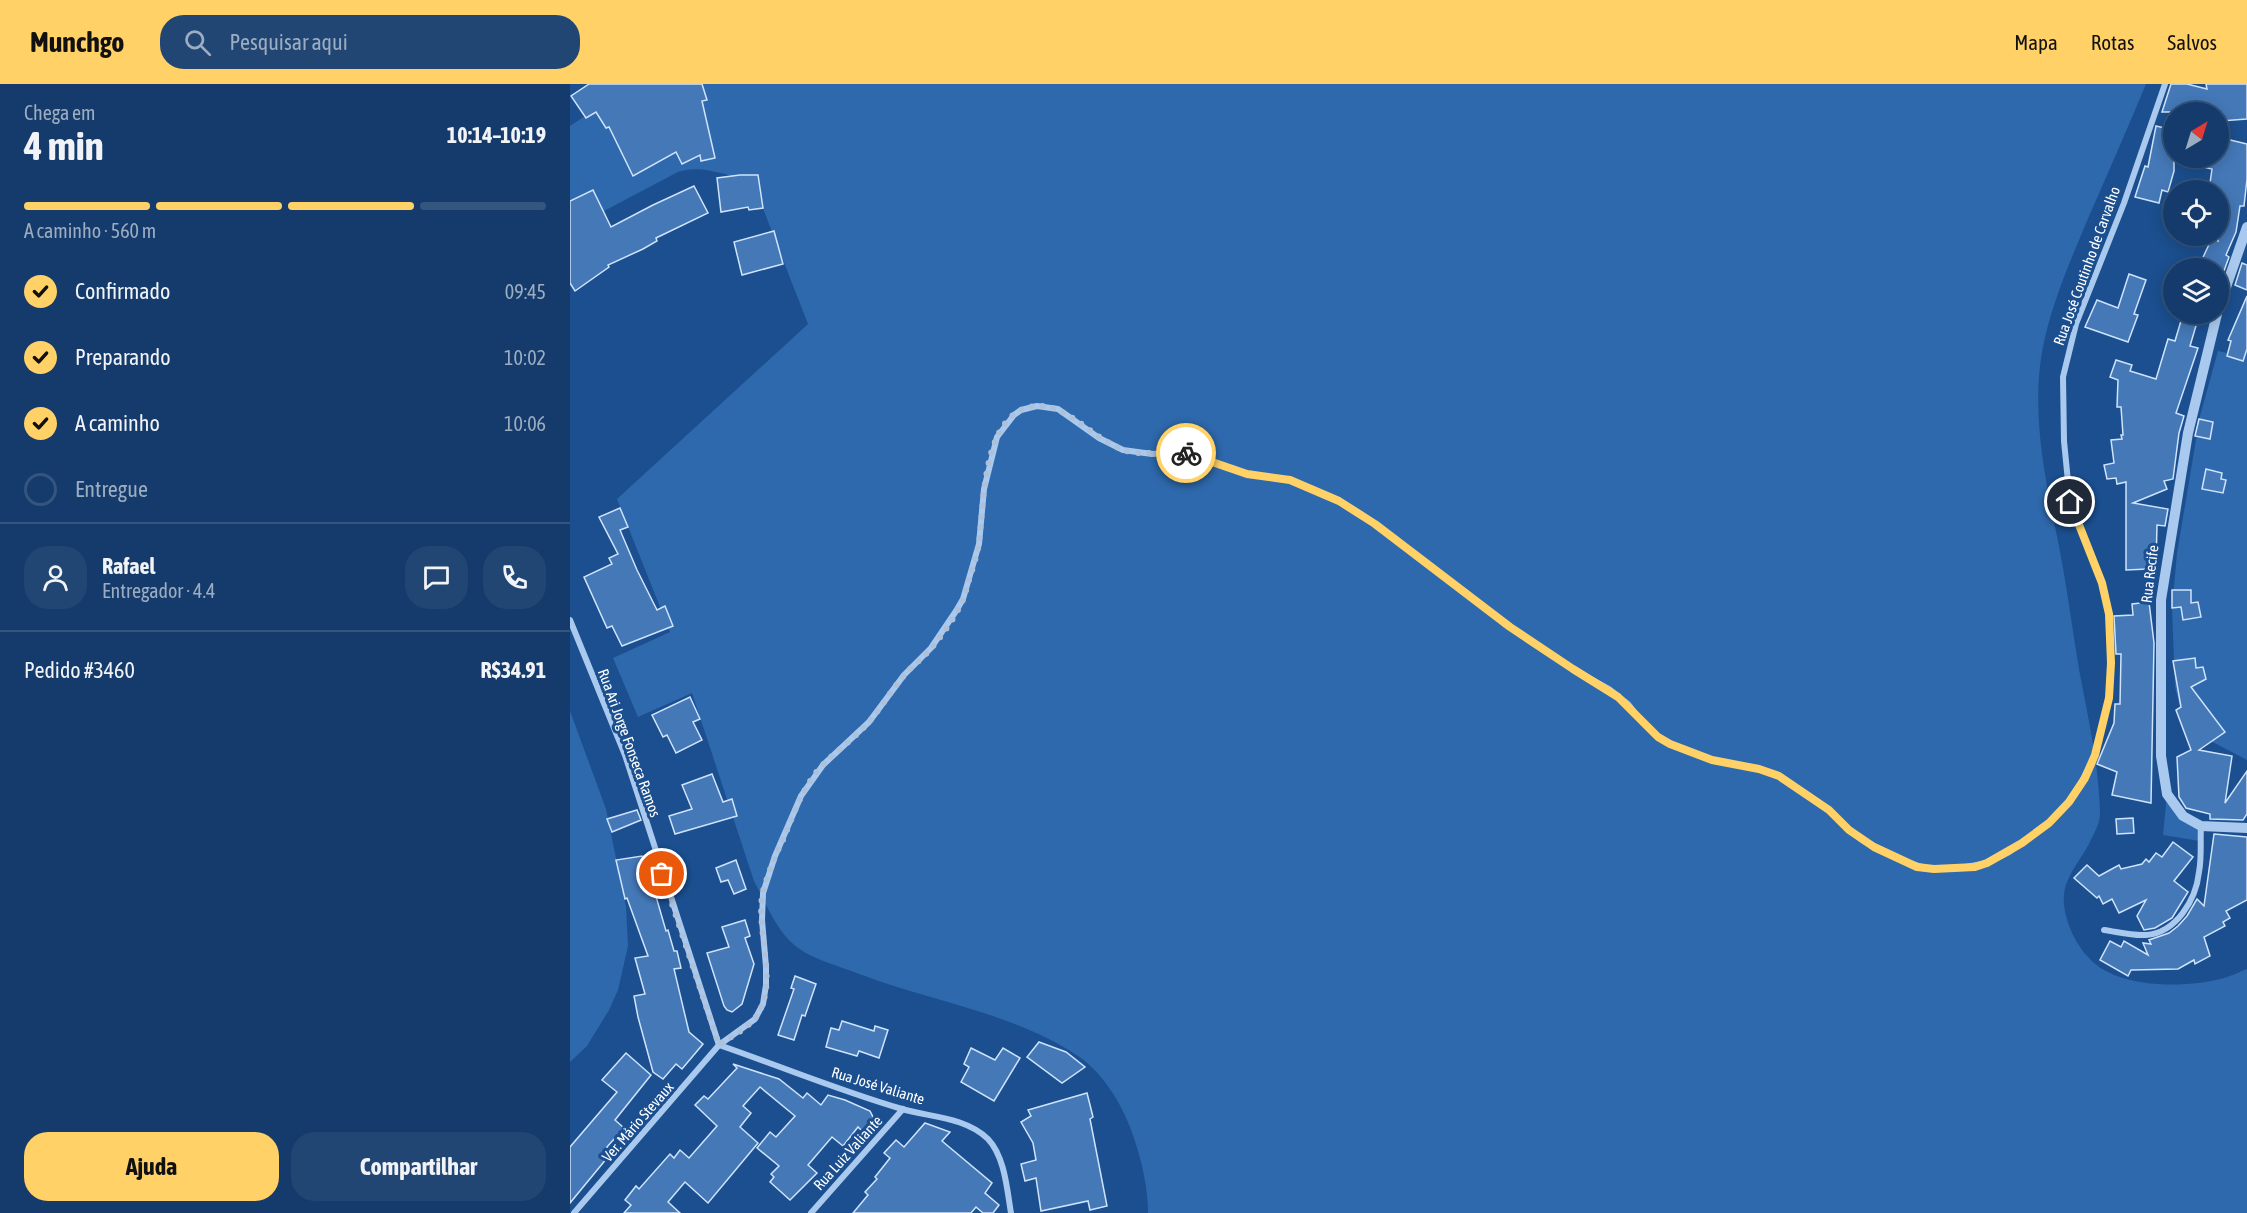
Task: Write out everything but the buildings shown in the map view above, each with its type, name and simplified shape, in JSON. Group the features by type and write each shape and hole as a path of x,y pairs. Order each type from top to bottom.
{"street":[{"name":"Rua José Coutinho de Carvalho","path":"719,1045 747,1025 759,1011 765,996 763,892 775,856 801,796 823,765 869,722 904,675 931,648 956,611 966,591 979,544 984,489 997,437 1014,415 1021,410 1037,406 1058,409 1099,438 1123,450 1152,454 1182,452 1247,474 1290,480 1339,501 1375,524 1510,627 1618,697 1658,737 1712,760 1759,769 1779,776 1829,810 1864,841 1898,859 1925,868 1955,868 1987,863 2009,852 2054,818 2081,784 2095,755 2109,698 2111,663 2109,614 2102,583 2070,502 2064,441 2063,377 2076,324 2124,203 2165,84"},
{"name":"Rua Recife","path":"2229,280 2247,227"},
{"name":"Rua Recife","path":"2201,826 2191,822 2176,810 2167,794 2164,782 2161,756 2161,600 2188,433 2215,324"},
{"name":"Rua Ari Jorge Fonseca Ramos","path":"570,621 625,756 719,1045"},
{"path":"2104,930 2150,935 2160,932 2176,921 2189,904 2197,885 2201,826 2247,828"},
{"name":"Rua José Valiante","path":"719,1045 903,1109 951,1120 971,1128 988,1139 999,1158 1011,1213"},
{"name":"Ver. Mário Stevaux","path":"574,1213 719,1045"},
{"name":"Rua Luiz Valiante","path":"811,1213 903,1109"}],"shaded area":[{"path":"633,84 2146,84 2062,282 2046,334 2039,376 2039,425 2042,449 2098,777 2100,814 2098,826 2069,877 2064,891 2064,901 2068,922 2082,950 2099,967 2129,980 2163,984 2197,983 2216,980 2247,969 2247,1213 1148,1213 1140,1157 1125,1115 1105,1082 1088,1063 1053,1041 1027,1029 862,975 815,958 798,948 780,930 754,881 692,693 638,717 613,658 670,632 617,499 808,324 753,183 706,170 678,172 585,221 570,232 570,126"},
{"path":"2247,330 2247,760 2203,737 2182,715 2175,687 2172,608 2177,553 2200,416 2218,351 2236,355"},
{"path":"570,711 606,809 626,907 628,946 618,990 609,1010 587,1046 570,1062"},
{"path":"2167,794 2200,826 2200,841 2163,835"}],"way so far":[{"path":"662,874 719,1045 755,1019 763,1004 766,985 762,920 763,892 775,856 801,796 823,765 869,722 909,669 937,642 963,598 979,544 984,489 990,461 999,432 1008,420 1021,410 1047,406 1058,409 1099,438 1123,450 1152,454 1186,453"}],"route":[{"path":"1186,453 1247,474 1281,477 1339,501 1375,524 1510,627 1573,669 1609,689 1628,704 1642,723 1658,737 1696,755 1759,769 1779,776 1829,810 1864,841 1917,867 1934,869 1975,867 1997,859 2022,843 2049,823 2069,802 2085,778 2095,755 2109,698 2111,663 2109,614 2102,583 2070,502"}]}
